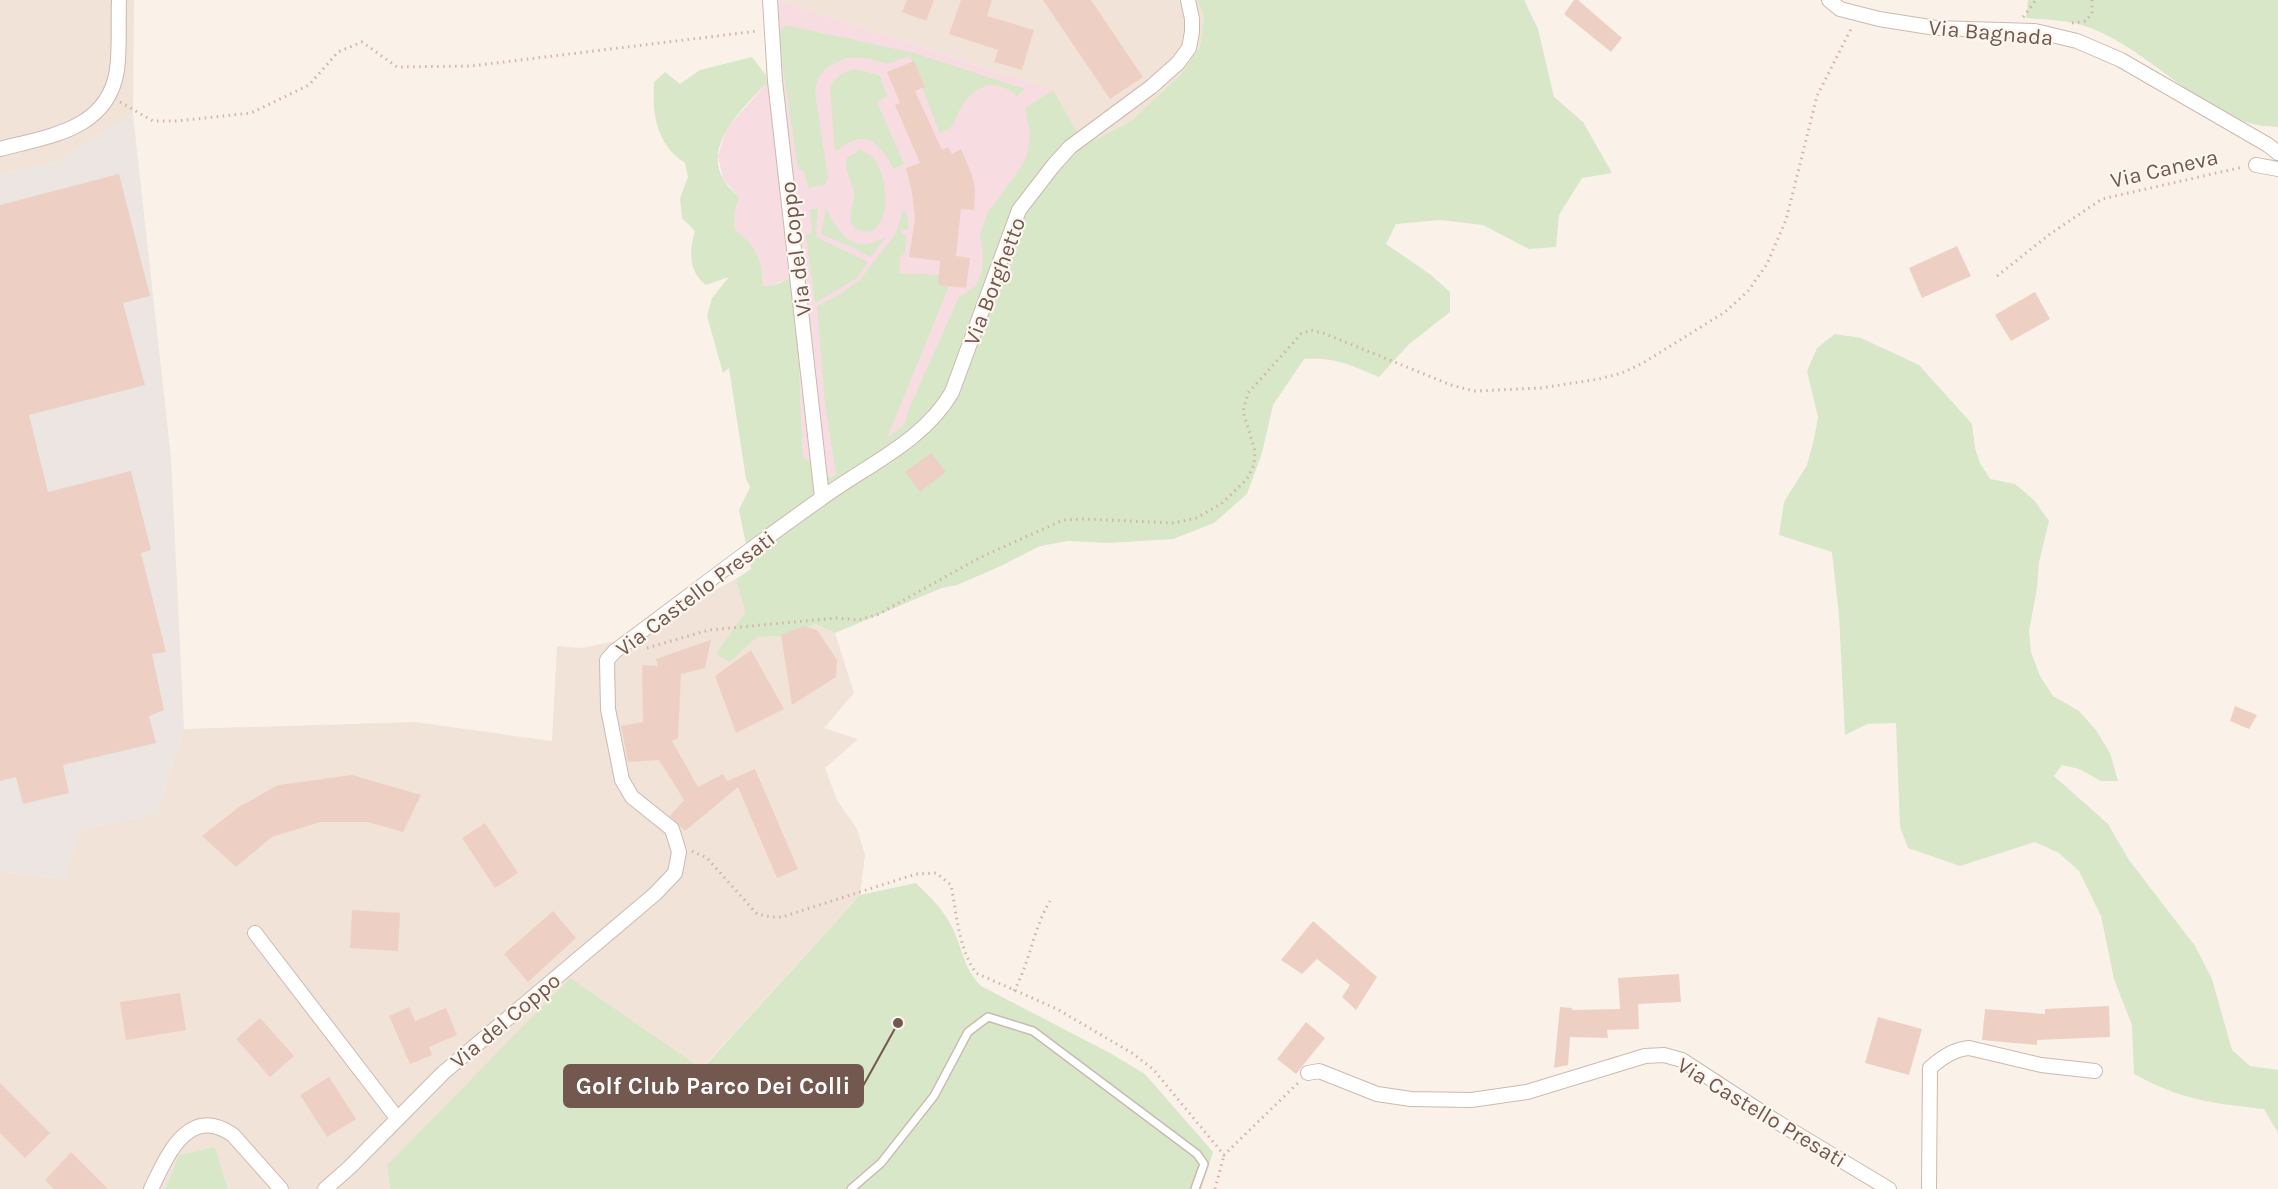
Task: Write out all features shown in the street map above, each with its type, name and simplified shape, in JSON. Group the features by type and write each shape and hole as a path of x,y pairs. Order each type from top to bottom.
{"street":[{"path":"0,149 69,130 99,111 110,96 117,69 119,0"},
{"name":"Via del Coppo","path":"770,0 775,81 822,497"},
{"name":"Via Borghetto","path":"822,497 925,428 942,411 952,392 1019,210 1070,147 1151,87 1178,63 1189,48 1192,32 1188,0"},
{"name":"Via Bagnada","path":"1829,0 1840,9 1859,15 1936,28 2035,31 2077,41 2121,60 2243,130 2278,153"},
{"path":"2256,165 2278,169"},
{"name":"Via Castello Presati","path":"679,852 672,830 632,797 622,780 608,709 607,660 625,644 822,497"},
{"name":"Via del Coppo","path":"325,1189 350,1167 443,1072 655,894 675,873 679,852"},
{"path":"255,933 398,1119"},
{"path":"1929,1189 1930,1068 1935,1063 1958,1049 1969,1047 2041,1065 2095,1071"},
{"name":"Via Castello Presati","path":"1308,1073 1320,1071 1377,1094 1400,1098 1471,1100 1527,1092 1645,1056 1664,1055 1682,1060 1774,1120 1889,1189"},
{"path":"151,1189 176,1142 183,1135 203,1125 225,1129 233,1135 280,1189"}],"lane":[{"path":"851,1189 881,1162 934,1096 968,1032 988,1017 1033,1031 1197,1154 1204,1164 1195,1189"}],"path":[{"path":"641,649 709,630 778,622 865,618 899,604 979,558 1064,520 1174,523 1196,518 1230,497 1253,469 1255,451 1243,411 1248,393 1307,330 1323,333 1451,385 1474,391 1541,388 1599,379 1622,373 1643,363 1725,312 1748,291 1767,264 1786,220 1817,96 1859,15"},
{"path":"110,96 153,121 177,121 251,112 309,85 338,52 362,42 398,67 471,66 772,30"},
{"name":"Via Caneva","path":"1997,276 2050,234 2102,199 2256,165"},
{"path":"679,852 694,851 707,858 758,914 772,917 782,917 915,874 936,873 951,885 961,943 976,973 1057,1009 1132,1053 1153,1069 1224,1155"},
{"path":"1014,991 1024,973 1041,916 1050,901"},
{"path":"1215,1189 1224,1155 1308,1073"}],"shaded area":[{"path":"0,0 134,0 133,114 56,162 0,174"},
{"path":"763,0 787,3 1053,90 1077,132 923,412 859,459 830,477 803,457 794,290 781,281 775,285 762,286 735,231 734,215 739,197 723,179 718,156 726,129 767,83"},
{"path":"766,0 1197,0 1204,17 1200,45 1182,73 1131,121 1095,140 1077,132 1052,90 787,3"},
{"path":"133,114 171,458 184,729 157,814 81,829 64,879 0,871 0,174 56,162"},
{"path":"736,579 745,612 717,654 730,662 756,637 786,636 815,624 835,633 854,693 824,728 858,739 825,768 837,800 857,829 865,855 860,895 701,1069 570,979 387,1165 390,1189 228,1189 215,1147 179,1155 165,1189 0,1189 0,871 64,879 81,829 157,814 184,729 415,722 552,741 557,646 582,648 621,640"}],"green space":[{"path":"1197,0 1524,0 1538,29 1554,97 1583,122 1612,173 1582,178 1559,215 1556,247 1529,249 1483,225 1441,220 1396,224 1386,244 1431,275 1450,292 1450,312 1408,345 1379,377 1334,361 1304,359 1273,405 1262,453 1247,494 1214,523 1173,539 1108,543 1068,541 1040,546 957,585 942,588 835,633 815,624 786,636 757,637 730,662 716,654 745,612 736,579 751,569 739,510 750,487 746,479 729,368 723,373 707,316 712,298 729,277 706,285 693,267 691,253 695,231 682,218 680,198 688,177 685,163 668,147 658,127 655,117 654,82 665,72 680,84 700,70 752,57 766,75 767,83 738,114 722,139 718,152 718,165 723,179 739,197 734,215 735,230 757,254 760,261 762,286 775,285 792,278 803,457 830,477 836,474 825,404 817,306 839,295 860,280 896,233 903,211 907,213 908,229 902,229 901,234 906,235 905,253 900,257 899,273 939,275 949,286 887,438 904,425 911,404 959,297 976,286 982,272 983,252 980,235 987,214 1024,163 1028,150 1030,133 1025,108 1053,90 1077,132 1095,140 1131,121 1182,73 1200,46 1204,17"},
{"path":"2028,0 2278,0 2278,127 2250,123 2207,103 2136,53 2089,27 2053,20 2026,18"},
{"path":"786,25 914,53 1025,89 1017,96 1000,86 986,86 979,89 960,109 952,126 940,134 910,56 886,64 868,58 846,58 827,67 818,78 815,93 828,178 825,185 808,188 804,171 798,169 778,34"},
{"path":"854,69 879,75 887,96 877,102 904,164 894,169 876,144 869,140 854,140 835,152 830,88 839,76"},
{"path":"859,150 870,156 884,181 884,211 880,223 872,231 861,231 851,222 854,194 846,163 847,158"},
{"path":"826,208 837,227 849,240 866,244 887,236 870,257 821,234"},
{"path":"810,209 818,209 816,237 868,262 857,278 815,303 806,235 812,232"},
{"path":"1835,334 1861,338 1919,365 1972,424 1975,448 1980,463 1990,479 2015,484 2034,500 2049,521 2039,562 2029,631 2031,652 2040,676 2053,696 2079,711 2096,730 2110,753 2118,781 2101,781 2079,769 2062,765 2054,776 2108,824 2129,860 2195,946 2212,979 2232,1050 2250,1066 2278,1070 2278,1133 2264,1109 2228,1105 2182,1095 2134,1074 2132,1025 2114,979 2101,916 2079,871 2059,853 2035,842 1960,866 1908,848 1900,827 1896,723 1867,724 1845,735 1839,615 1832,552 1779,535 1784,502 1807,465 1818,417 1807,371 1817,348"},
{"path":"916,883 936,903 948,921 956,935 970,972 981,986 1108,1052 1145,1074 1213,1152 1201,1189 390,1189 387,1165 570,978 702,1069 860,895"},
{"path":"215,1147 228,1189 165,1189 179,1155"}],"building":[{"path":"907,0 934,0 926,21 902,12"},
{"path":"961,0 992,0 987,16 1034,30 1022,70 994,62 998,50 949,34"},
{"path":"1043,0 1091,0 1143,77 1110,99"},
{"path":"1574,0 1578,0 1622,38 1611,52 1564,14"},
{"path":"914,61 925,87 915,91 942,150 948,147 952,154 961,149 972,175 975,189 974,210 961,209 956,256 970,258 966,288 938,285 940,261 909,257 915,219 906,168 920,163 895,105 900,103 887,72"},
{"path":"119,174 150,296 123,303 145,385 29,415 48,492 131,471 151,550 141,553 166,652 152,654 164,710 149,716 156,743 63,765 69,793 23,804 16,777 0,781 0,205"},
{"path":"1957,246 1971,276 1922,298 1909,268"},
{"path":"2035,292 2050,319 2011,341 1995,315"},
{"path":"931,453 946,472 920,492 905,472"},
{"path":"803,626 817,630 837,660 836,677 792,705 781,635"},
{"path":"711,640 705,668 681,674 678,738 672,741 698,787 723,774 727,781 755,769 798,869 777,878 738,787 685,831 670,816 684,800 659,760 628,762 621,726 643,722 642,665 658,666 656,659"},
{"path":"751,650 784,709 736,733 715,676"},
{"path":"2235,706 2257,715 2249,729 2230,721"},
{"path":"352,775 421,795 403,832 368,822 320,822 272,837 236,867 202,836 239,807 278,785"},
{"path":"485,823 518,873 495,888 462,838"},
{"path":"352,910 400,913 398,951 350,948"},
{"path":"553,911 576,938 528,982 504,954"},
{"path":"1313,921 1377,977 1356,1010 1342,997 1350,985 1317,959 1302,974 1281,960"},
{"path":"1679,974 1681,1002 1638,1004 1639,1029 1607,1030 1608,1038 1570,1037 1568,1065 1554,1068 1560,1007 1572,1008 1572,1010 1620,1009 1618,978"},
{"path":"180,993 186,1030 126,1040 120,1002"},
{"path":"2109,1006 2110,1037 2037,1040 2037,1045 1982,1040 1985,1009 2045,1014 2045,1009"},
{"path":"409,1007 415,1021 446,1008 457,1035 429,1047 432,1055 410,1064 389,1016"},
{"path":"1878,1017 1922,1029 1909,1075 1865,1063"},
{"path":"260,1018 294,1056 270,1077 236,1039"},
{"path":"1306,1022 1325,1038 1296,1074 1277,1059"},
{"path":"329,1077 356,1119 327,1137 300,1095"},
{"path":"0,1083 50,1133 25,1158 0,1133"},
{"path":"71,1152 108,1189 54,1189 45,1180"}],"place":[{"name":"Golf Club Parco Dei Colli","path":"898,1023"}]}
